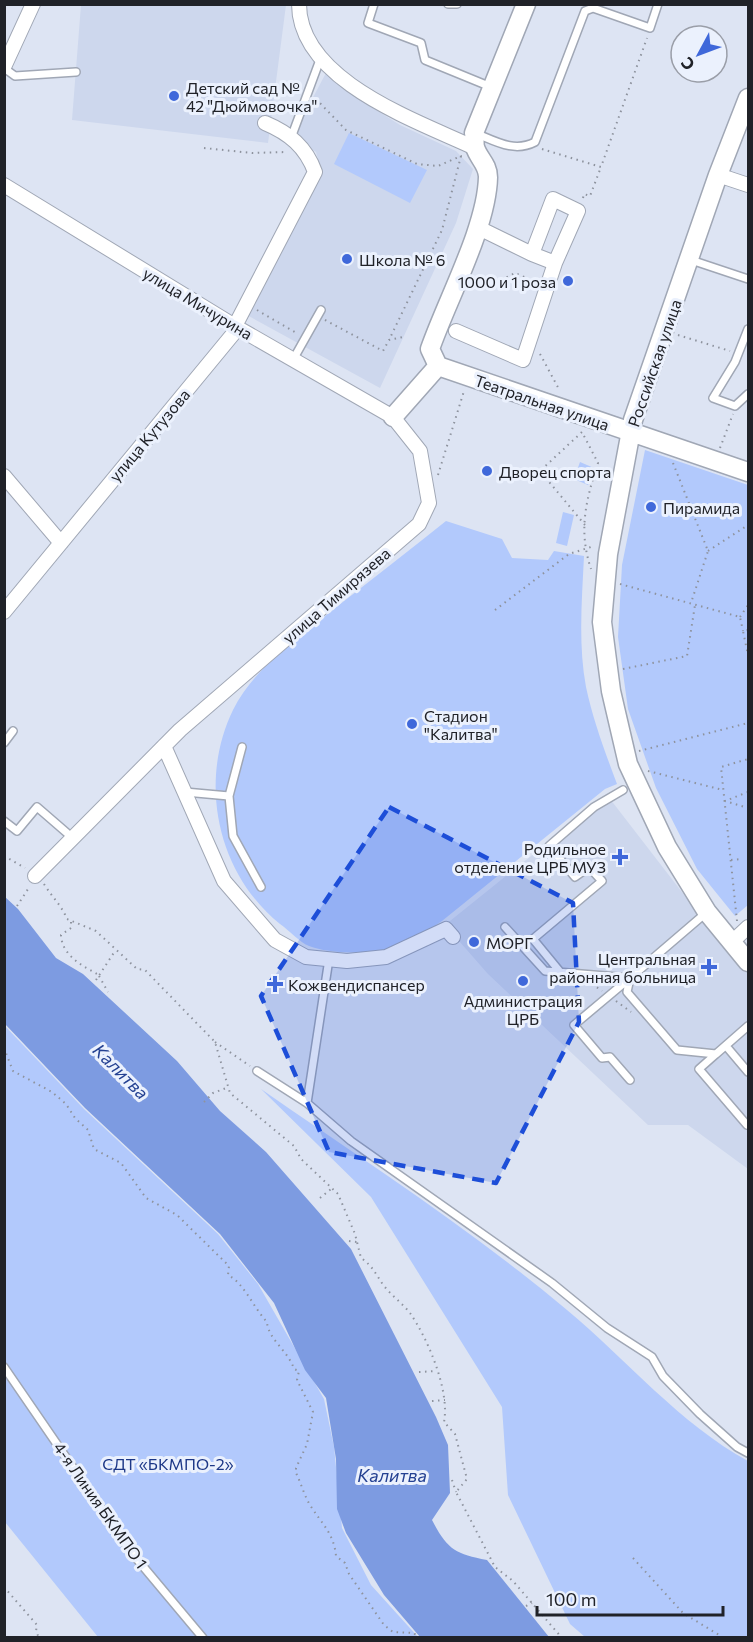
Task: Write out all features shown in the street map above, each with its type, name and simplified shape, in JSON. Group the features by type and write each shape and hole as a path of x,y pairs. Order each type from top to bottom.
{"street":[{"path":"4,67 33,4"},
{"path":"299,4 304,36 336,73 376,101 475,140"},
{"path":"393,417 438,366 430,349 475,233 486,194 488,174 475,140 526,4"},
{"name":"Российская улица","path":"748,98 718,174 630,432 608,554 602,622 611,691 628,764 667,847 706,912 748,962"},
{"path":"266,123 291,138 304,151"},
{"name":"улица Кутузова","path":"4,612 237,327 315,172 304,151"},
{"path":"718,174 748,185"},
{"name":"улица Мичурина","path":"4,185 237,327 393,417"},
{"path":"456,331 523,360 555,263 578,211 553,199 532,254"},
{"path":"475,233 485,231 555,263"},
{"name":"Театральная улица","path":"438,366 748,472"},
{"name":"улица Тимирязева","path":"37,874 164,746 419,524 429,503 420,451 393,417"},
{"path":"4,476 61,543"},
{"path":"164,746 225,881 275,940 306,957 347,961 386,957 446,929 453,937"},
{"path":"732,942 743,925"}],"lane":[{"path":"374,4 368,23 421,43 425,60 493,88"},
{"path":"448,4 457,4"},
{"path":"475,140 524,147 535,142 585,11 593,8 650,28 658,4"},
{"path":"291,138 321,57"},
{"path":"4,67 15,76 76,72"},
{"path":"689,259 748,279"},
{"path":"294,358 319,313"},
{"path":"748,329 738,353 713,398 735,406 748,394"},
{"path":"4,743 14,731"},
{"path":"242,747 229,796 233,836 261,887"},
{"path":"561,973 533,939 602,881 589,867 575,877 549,846 594,807 623,790"},
{"path":"185,792 229,796"},
{"path":"4,821 16,831 37,807 67,833"},
{"path":"630,1080 610,1057 602,1058 574,1025 706,912"},
{"path":"505,927 545,971 630,978"},
{"path":"307,1103 329,959"},
{"path":"630,978 627,992 677,1050 716,1054"},
{"path":"748,1026 699,1069 747,1125 748,1123"},
{"path":"726,1046 748,1072"},
{"path":"257,1071 307,1103 351,1142 552,1283 607,1328 652,1356 663,1376 700,1414 737,1447 748,1453"},
{"name":"4-я Линия БКМПО 1","path":"4,1367 131,1552 203,1638"}],"path":[{"path":"578,211 584,194 590,196 650,28"},
{"path":"308,92 346,130 417,164 438,166 461,156 442,230 383,351 319,313"},
{"path":"524,147 550,150 601,167"},
{"path":"204,148 252,153 304,151"},
{"path":"496,283 515,273 547,287"},
{"path":"249,306 302,336"},
{"path":"670,333 738,353"},
{"path":"389,340 403,337"},
{"path":"530,339 555,379 562,396"},
{"path":"436,480 464,389"},
{"path":"720,448 735,406"},
{"path":"585,525 540,471 582,432 598,463 585,504 585,525 584,549 591,569"},
{"path":"619,670 687,656 693,604 708,551 673,464"},
{"path":"708,551 748,525"},
{"path":"495,610 569,554 594,546"},
{"path":"617,584 740,617"},
{"path":"748,605 740,617 748,655"},
{"path":"743,631 748,630"},
{"path":"639,751 748,723"},
{"path":"743,925 730,860 721,767 748,759"},
{"path":"646,771 723,790"},
{"path":"724,801 748,792"},
{"path":"724,801 748,808"},
{"path":"6,858 37,874 55,902 63,908 67,919 96,931 137,969 146,970 215,1042 257,1071"},
{"path":"730,860 741,859"},
{"path":"17,906 37,874"},
{"path":"71,921 71,928 61,935 62,943 81,966 98,977 108,992"},
{"path":"98,977 115,951"},
{"path":"79,970 81,966"},
{"path":"592,984 636,1016"},
{"path":"215,1042 230,1093 245,1103 256,1117 294,1146 301,1159 338,1194 361,1258 372,1265 384,1286 408,1311 426,1338 445,1400 444,1422 455,1434 467,1479 456,1492"},
{"path":"4,1048 13,1071 52,1092 66,1104 75,1118 88,1130 94,1149 122,1163 146,1198 177,1215 229,1266 228,1275 238,1280 253,1307 267,1322 268,1329 291,1359 294,1369 298,1371 297,1380 313,1412 307,1444 296,1468 310,1505 327,1525 329,1538 335,1544 336,1556 345,1563 349,1574 384,1625 393,1632 414,1634 418,1638"},
{"path":"204,1102 213,1093 228,1088"},
{"path":"320,1198 331,1189"},
{"path":"349,1241 357,1242"},
{"path":"419,1372 436,1371"},
{"path":"432,1401 445,1400"},
{"path":"452,1480 495,1567 513,1581 561,1637"},
{"path":"633,1558 683,1613 724,1638"},
{"path":"4,1587 37,1625 39,1638"},
{"path":"526,1606 532,1603"}],"highlighted area":[{"path":"389,807 573,903 579,1022 496,1183 329,1152 261,996"}],"shaded area":[{"name":"Детский сад № 42 \"Дюймовочка\"","path":"81,5 286,5 268,143 72,120"},
{"path":"327,71 365,103 400,125 456,151 473,169 456,223 380,388 245,314 321,170 316,152 297,139 300,122"},
{"path":"607,795 748,974 748,1169 688,1125 648,1125 488,974 445,925"}],"green space":[{"path":"349,133 427,170 410,203 334,164"},
{"path":"645,450 748,485 748,905 735,916 697,869 656,788 628,709 618,637 622,565"},
{"path":"580,462 594,468 588,485 574,479"},
{"path":"563,512 574,515 567,546 556,543"},
{"name":"Стадион \"Калитва\"","path":"446,521 502,539 512,558 548,560 554,551 584,556 581,622 586,687 592,712 617,784 605,789 442,921 421,935 389,949 341,952 318,949 302,942 258,903 241,879 228,853 220,825 216,796 217,767 222,738 242,694 280,652"},
{"name":"СДТ «БКМПО-2»","path":"4,1025 84,1109 218,1234 258,1284 324,1399 334,1447 342,1528 371,1585 418,1637 98,1637 5,1522"},
{"path":"261,1089 493,1251 589,1329 699,1429 748,1461 748,1637 585,1637 570,1624 508,1495 502,1407 371,1197"}],"water":[{"name":"Калитва","path":"4,896 18,909 56,958 83,974 177,1061 220,1111 266,1152 351,1249 448,1445 450,1493 432,1520 442,1538 453,1549 487,1560 549,1637 420,1637 384,1595 346,1533 337,1509 336,1459 326,1398 305,1370 274,1303 220,1234 85,1108 5,1024"}],"place":[{"name":"Детский сад № 42 \"Дюймовочка\"","path":"174,96"},
{"name":"Школа № 6","path":"347,259"},
{"name":"1000 и 1 роза","path":"568,281"},
{"name":"Дворец спорта","path":"487,471"},
{"name":"Пирамида","path":"651,507"},
{"name":"Стадион \"Калитва\"","path":"412,724"},
{"name":"Родильное отделение ЦРБ МУЗ","path":"620,857"},
{"name":"МОРГ","path":"474,942"},
{"name":"Центральная районная больница","path":"709,967"},
{"name":"Администрация ЦРБ","path":"523,981"},
{"name":"Кожвендиспансер","path":"275,984"}]}
